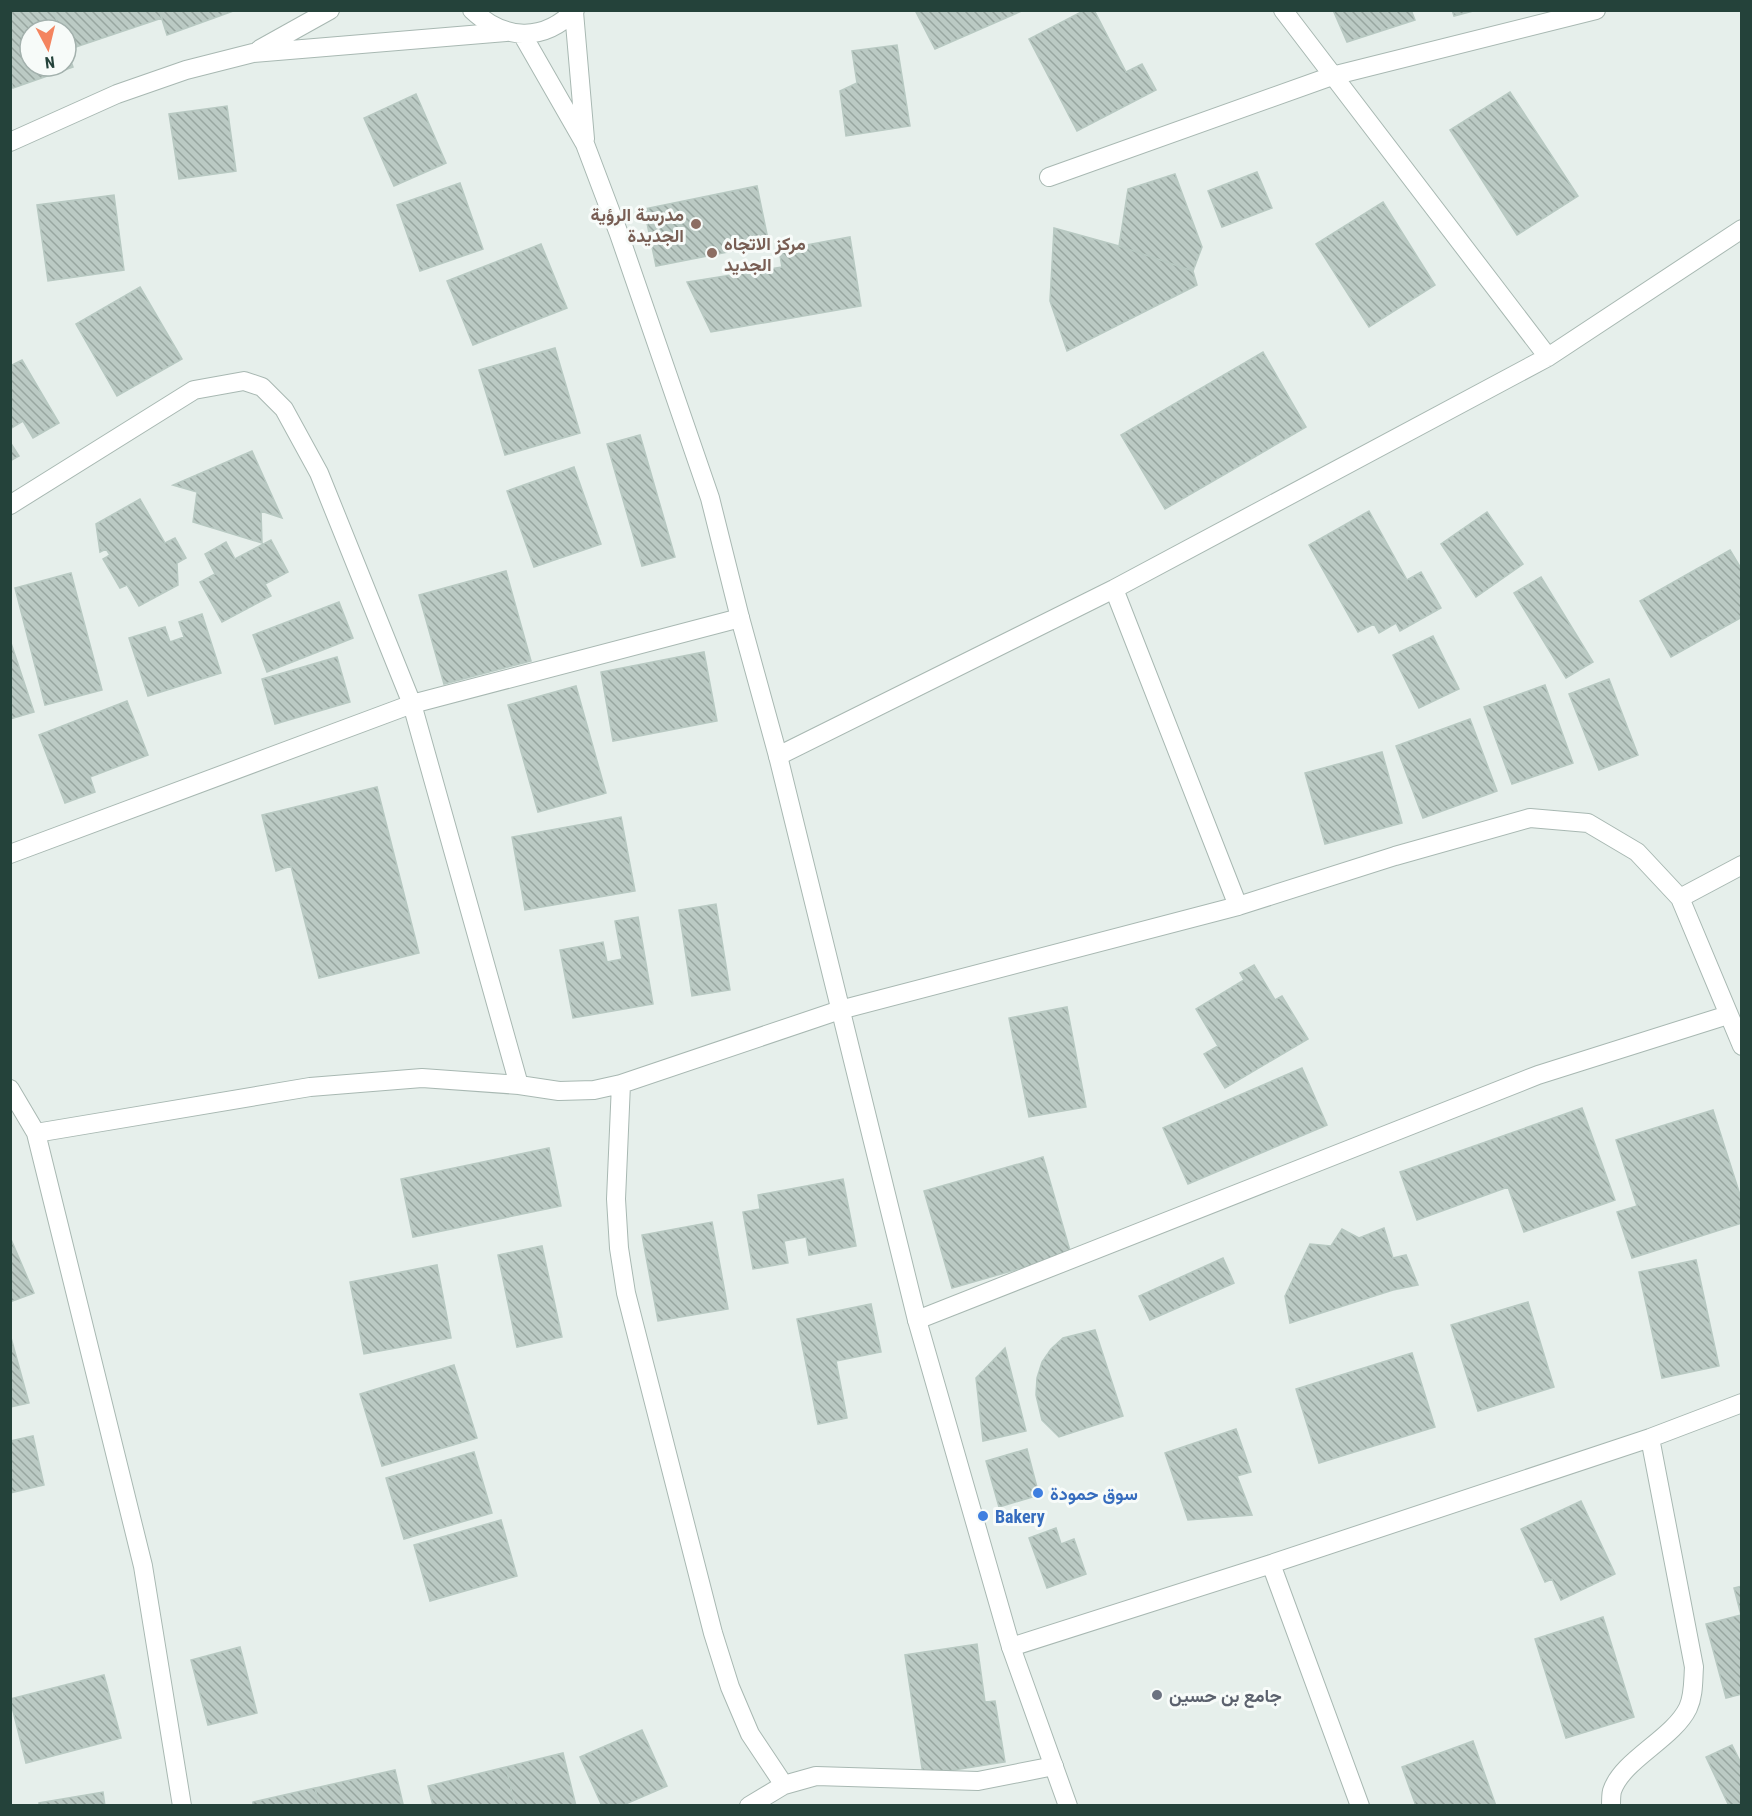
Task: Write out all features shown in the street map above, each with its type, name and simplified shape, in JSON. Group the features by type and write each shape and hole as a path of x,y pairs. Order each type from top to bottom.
{"street":[{"path":"253,53 330,10"},
{"path":"472,10 488,24 514,33 585,144 619,234 710,498 778,756 917,1320 1011,1647 1068,1806"},
{"path":"1283,10 1548,357"},
{"path":"1049,177 1332,76 1596,10"},
{"path":"10,142 117,94 186,70 253,53 541,32 559,25 574,11"},
{"path":"574,11 585,144"},
{"path":"778,756 1114,589 1548,357 1742,229"},
{"path":"10,506 194,390 244,381 261,387 284,409 319,473 412,704 519,1085"},
{"path":"1114,589 1238,906"},
{"path":"10,854 412,704 740,618"},
{"path":"36,1132 310,1088 422,1078 519,1085 559,1091 594,1090 621,1084 840,1010 1238,906 1395,856 1530,818 1588,823 1637,852 1680,898 1742,1046"},
{"path":"1680,898 1742,865"},
{"path":"917,1320 1538,1075 1728,1015"},
{"path":"621,1084 616,1199 626,1293 713,1633 730,1687 750,1734 784,1785"},
{"path":"10,1089 36,1132 143,1566 182,1806"},
{"path":"1011,1647 1271,1564 1650,1438 1742,1403"},
{"path":"1611,1806 1612,1792 1621,1776 1676,1724 1688,1709 1693,1690 1694,1667 1650,1438"},
{"path":"1271,1564 1360,1806"},
{"path":"749,1806 784,1785 816,1776 978,1781 1054,1766"}],"building":[{"path":"10,10 53,10 56,18 18,18 18,78 42,78 13,88 10,79"},
{"path":"53,10 159,10 162,18 78,46 78,18 56,18"},
{"path":"159,10 236,10 167,35"},
{"path":"915,10 1024,10 935,49"},
{"path":"1085,10 1094,10 1126,72 1142,64 1156,90 1077,131 1029,39"},
{"path":"1333,10 1411,10 1415,20 1347,42"},
{"path":"1452,10 1477,10 1454,16"},
{"path":"897,45 910,126 846,136 840,91 857,83 852,51"},
{"path":"1510,92 1578,196 1517,235 1450,130"},
{"path":"416,94 446,163 394,186 364,118"},
{"path":"227,106 236,171 179,179 169,114"},
{"path":"1257,172 1272,208 1222,227 1208,191"},
{"path":"1175,174 1202,247 1193,271 1119,246 1128,189"},
{"path":"460,183 483,249 420,271 397,205"},
{"path":"757,186 769,244 656,266 644,209"},
{"path":"114,195 124,270 48,281 37,205"},
{"path":"1383,202 1435,285 1369,327 1316,244"},
{"path":"1054,228 1119,246 1193,271 1197,285 1067,351 1050,301"},
{"path":"850,237 861,306 711,332 687,282 782,267 779,250"},
{"path":"541,244 567,308 473,345 447,281"},
{"path":"140,287 182,359 117,396 76,324"},
{"path":"555,348 580,433 505,455 479,370"},
{"path":"1263,352 1306,427 1165,509 1121,435"},
{"path":"22,360 59,423 33,438 23,421 10,429 10,366"},
{"path":"640,435 675,557 642,566 607,444"},
{"path":"10,442 19,456 10,461"},
{"path":"252,451 282,518 261,511 262,543 193,522 197,492 173,485"},
{"path":"574,467 601,544 534,567 507,491"},
{"path":"140,499 165,543 175,538 186,558 177,563 178,585 139,606 127,585 120,588 103,559 110,555 106,549 100,552 96,524"},
{"path":"1369,511 1407,580 1421,572 1441,608 1400,631 1396,623 1379,633 1374,624 1358,632 1309,545"},
{"path":"1487,512 1523,564 1476,597 1441,544"},
{"path":"271,540 288,572 265,584 271,596 222,622 200,582 215,574 205,554 226,542 235,559"},
{"path":"1730,550 1742,570 1742,617 1671,657 1640,601"},
{"path":"506,571 531,661 444,684 419,595"},
{"path":"71,573 102,690 45,705 15,588"},
{"path":"1541,577 1593,662 1566,678 1514,593"},
{"path":"339,602 353,638 267,672 253,635"},
{"path":"202,614 221,673 148,696 129,638 165,627 170,642 184,637 179,622"},
{"path":"1433,636 1459,689 1419,708 1393,655"},
{"path":"10,640 34,712 10,719"},
{"path":"704,652 717,721 613,741 601,672"},
{"path":"337,657 350,702 275,724 262,679"},
{"path":"1609,679 1638,755 1599,770 1569,694"},
{"path":"1545,685 1573,763 1512,784 1484,707"},
{"path":"576,686 606,793 538,812 508,705"},
{"path":"127,701 148,755 90,777 95,792 65,803 39,735"},
{"path":"1470,719 1497,791 1423,818 1396,746"},
{"path":"1382,752 1402,823 1325,844 1305,773"},
{"path":"377,787 419,953 319,978 291,866 276,871 262,815"},
{"path":"621,817 635,891 525,910 512,837"},
{"path":"716,904 730,990 692,996 679,910"},
{"path":"638,917 653,1004 573,1018 560,950 603,942 607,962 622,959 615,921"},
{"path":"1254,965 1275,1000 1282,996 1308,1039 1225,1088 1204,1054 1218,1046 1196,1009 1244,980 1240,973"},
{"path":"1067,1007 1086,1107 1029,1117 1009,1018"},
{"path":"1302,1068 1327,1125 1188,1184 1163,1128"},
{"path":"1582,1108 1615,1200 1524,1232 1508,1187 1417,1220 1400,1172"},
{"path":"1713,1110 1742,1201 1742,1223 1632,1258 1617,1212 1637,1206 1616,1140"},
{"path":"549,1148 561,1206 413,1237 401,1179"},
{"path":"1043,1157 1071,1254 952,1288 924,1191"},
{"path":"843,1179 856,1246 809,1255 806,1237 784,1241 788,1263 753,1269 743,1212 760,1209 758,1195"},
{"path":"712,1222 728,1309 658,1321 642,1235"},
{"path":"1384,1228 1393,1258 1406,1255 1418,1285 1393,1290 1290,1323 1285,1296 1310,1244 1331,1246 1342,1229 1359,1238"},
{"path":"10,1237 34,1293 10,1302"},
{"path":"542,1246 562,1337 517,1347 498,1255"},
{"path":"1223,1258 1234,1283 1150,1320 1139,1296"},
{"path":"1696,1260 1719,1366 1662,1378 1639,1272"},
{"path":"437,1265 451,1338 364,1354 350,1282"},
{"path":"1528,1302 1554,1387 1478,1411 1451,1325"},
{"path":"871,1304 881,1352 836,1361 847,1418 818,1424 797,1319"},
{"path":"1095,1330 1123,1416 1059,1437 1042,1420 1036,1395 1037,1378 1042,1362 1063,1338"},
{"path":"10,1334 29,1403 10,1407"},
{"path":"1005,1348 1026,1431 983,1441 976,1378"},
{"path":"1412,1353 1435,1427 1319,1463 1296,1389"},
{"path":"454,1365 477,1438 382,1466 360,1394"},
{"path":"1236,1429 1251,1472 1237,1476 1252,1515 1188,1520 1165,1453"},
{"path":"33,1436 44,1485 10,1493 10,1441"},
{"path":"1027,1449 1039,1495 999,1507 986,1461"},
{"path":"474,1452 492,1513 404,1539 386,1478"},
{"path":"1581,1501 1615,1574 1561,1600 1552,1579 1545,1582 1521,1529"},
{"path":"501,1520 517,1576 430,1601 414,1545"},
{"path":"1056,1528 1061,1544 1074,1539 1086,1574 1047,1588 1029,1538"},
{"path":"1742,1586 1742,1694 1726,1698 1706,1624 1741,1615 1734,1588"},
{"path":"1603,1617 1634,1717 1566,1738 1535,1639"},
{"path":"977,1644 985,1702 995,1701 1005,1762 923,1775 905,1655"},
{"path":"240,1647 257,1713 208,1725 191,1660"},
{"path":"104,1675 121,1738 26,1763 10,1699"},
{"path":"642,1730 667,1786 621,1806 602,1806 580,1757"},
{"path":"1473,1741 1496,1806 1416,1806 1402,1767"},
{"path":"1732,1745 1740,1761 1742,1760 1742,1806 1729,1806 1706,1757"},
{"path":"563,1753 576,1806 515,1806 506,1767"},
{"path":"506,1767 515,1806 433,1806 428,1786"},
{"path":"395,1770 403,1804 319,1806 315,1788"},
{"path":"315,1788 319,1806 253,1806 253,1802"},
{"path":"103,1792 105,1806 39,1806 39,1803"}],"place":[{"name":"مدرسة الرؤية الجديدة","path":"696,224"},
{"name":"مركز الاتجاه الجديد","path":"712,253"},
{"name":"سوق حمودة","path":"1038,1493"},
{"name":"Bakery","path":"983,1516"},
{"name":"جامع بن حسين","path":"1157,1695"}]}
